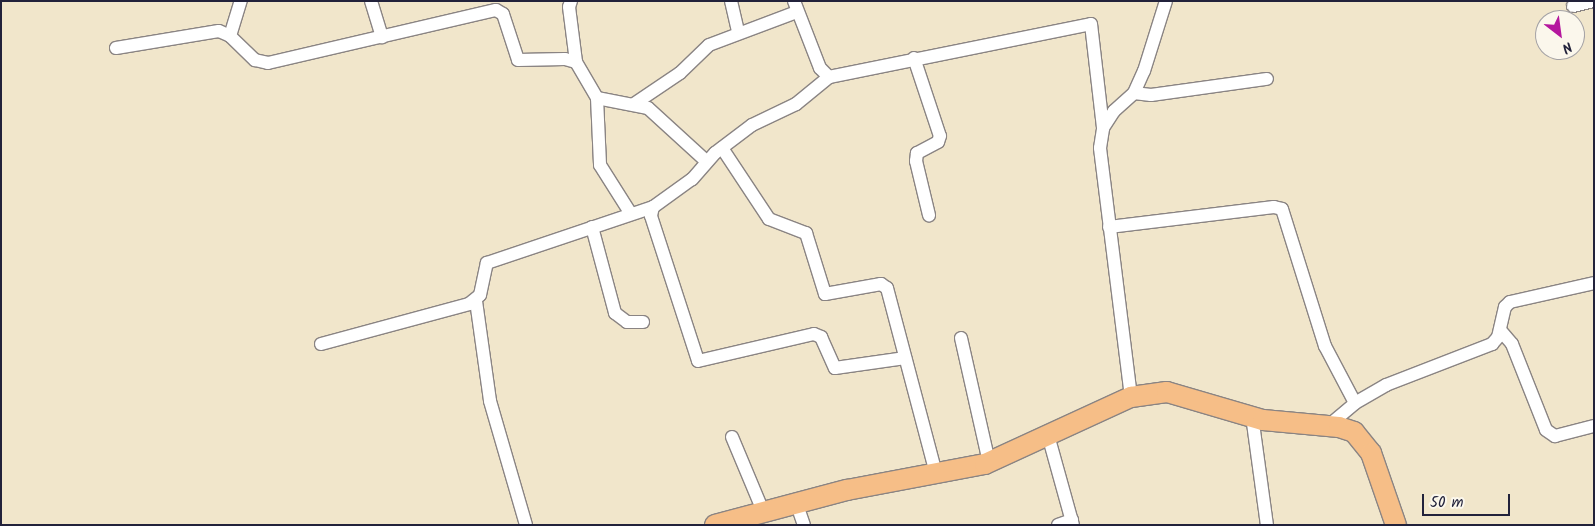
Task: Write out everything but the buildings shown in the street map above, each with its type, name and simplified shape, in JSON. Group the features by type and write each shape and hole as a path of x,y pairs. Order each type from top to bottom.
{"main road":[{"path":"715,525 796,502 878,483 936,474 989,462 1131,397 1168,392 1252,416 1290,424 1328,426 1354,432 1364,442 1377,468 1396,525"}],"street":[{"path":"230,36 241,1"},
{"path":"371,1 382,36"},
{"path":"571,1 569,8 576,62 597,98 600,165 631,214"},
{"path":"731,1 738,32"},
{"path":"1103,128 1114,111 1134,92 1151,51 1166,1"},
{"path":"1573,6 1594,1"},
{"path":"634,104 680,73 709,45 796,7 820,68 829,77"},
{"path":"116,48 219,31 230,36 260,63 496,10 503,14 518,60 566,59 576,62"},
{"path":"526,525 490,401 476,301 487,263 653,207 692,179 706,161 722,148 752,126 796,104 829,77 914,58 1092,24 1103,128 1100,148 1108,226 1131,397"},
{"path":"914,58 940,136 938,142 917,153 916,161 928,215"},
{"path":"1134,92 1151,95 1267,79"},
{"path":"597,98 648,108 706,161"},
{"path":"722,148 769,219 803,229 806,233 825,294 881,284 887,288 936,474"},
{"path":"653,207 652,216 698,361 814,334 820,337 836,368 905,358"},
{"path":"1108,226 1274,207 1282,209 1325,346 1355,403"},
{"path":"592,227 615,313 627,322 643,322"},
{"path":"1328,426 1355,403 1386,385 1439,362 1492,344 1500,330 1505,307 1510,302 1594,283"},
{"path":"321,344 476,301"},
{"path":"1500,330 1512,344 1546,430 1555,436 1594,426"},
{"path":"962,338 989,462"},
{"path":"1252,416 1266,525"},
{"path":"1048,435 1072,523 1058,525"},
{"path":"732,438 763,511"},
{"path":"796,502 804,525"}]}
